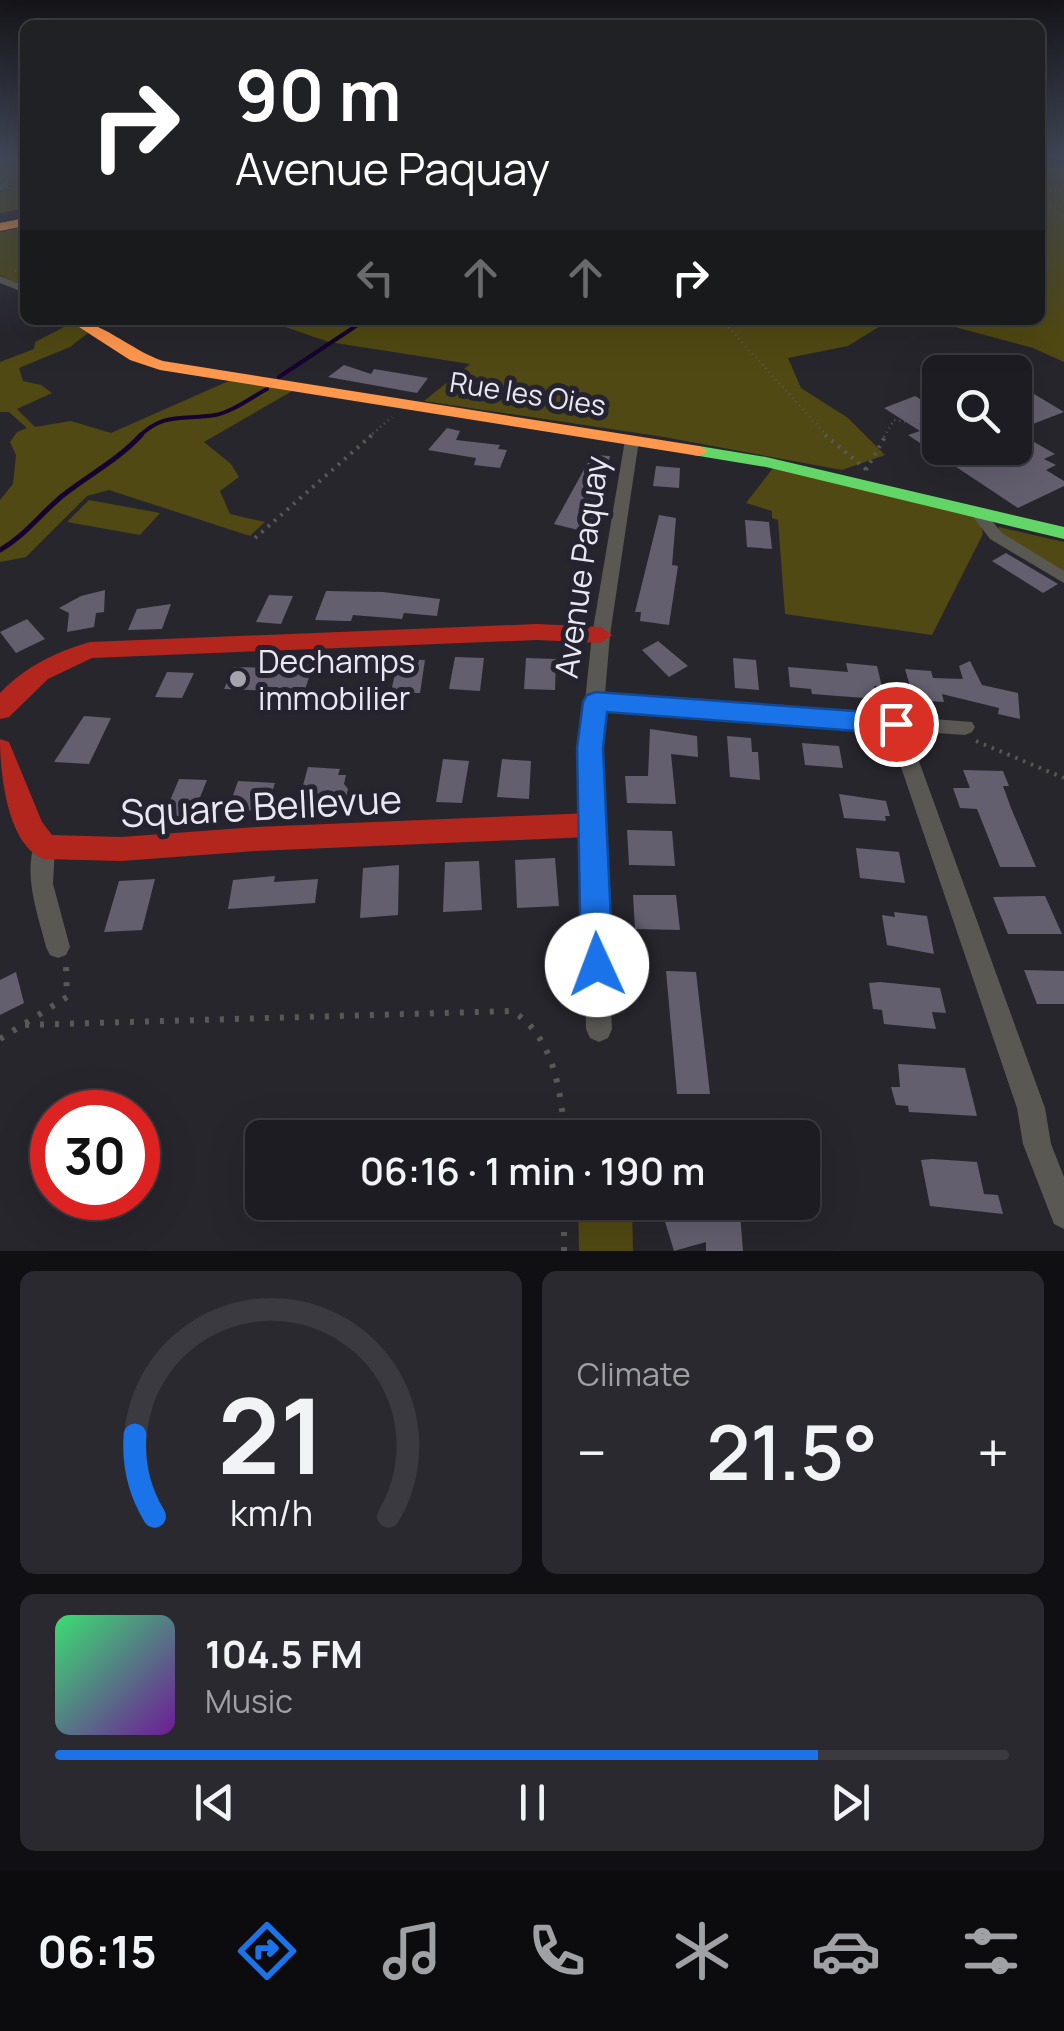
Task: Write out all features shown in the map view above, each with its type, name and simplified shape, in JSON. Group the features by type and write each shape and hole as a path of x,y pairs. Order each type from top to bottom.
{"main road":[{"name":"Rue les Oies","path":"83,325 136,358 160,365 766,462 1064,534"},
{"path":"0,710 12,692 50,662 90,650 537,632 602,635"},
{"path":"0,749 31,828 44,847"},
{"name":"Square Bellevue","path":"44,847 120,849 276,838 590,825"}],"street":[{"name":"Avenue Paquay","path":"632,440 602,635 596,702 956,727"},
{"name":"Rue les Oies","path":"978,513 996,536 1064,578"},
{"path":"596,702 590,748 590,825 600,1029"},
{"path":"896,724 907,745 1031,1108 1037,1144 1064,1214"},
{"path":"44,847 42,884 58,947"}],"path":[{"path":"726,325 811,423 893,491"},
{"path":"255,538 406,404"},
{"path":"866,470 894,420 922,424"},
{"path":"956,727 1064,778"},
{"path":"0,1039 67,997 67,968 58,947"},
{"path":"25,1025 512,1011 534,1025 560,1100 562,1120"},
{"path":"564,1220 564,1251"}],"shaded area":[{"path":"1045,216 1064,216 1064,362 1033,348 948,325 1045,325"},
{"path":"20,228 20,285 0,275 0,232"},
{"path":"68,325 88,333 70,347 19,368 23,381 41,385 52,393 17,409 35,427 71,421 111,433 231,380 294,390 204,442 231,464 239,477 220,491 230,514 265,522 250,536 109,490 87,496 26,557 0,562 0,500 13,484 16,455 10,442 17,432 27,428 9,412 0,412 0,362 34,349 35,342"},
{"path":"280,325 882,325 848,346 788,358 801,388 848,418 885,455 842,470 664,437 424,401 470,364 329,342"},
{"path":"773,468 979,518 983,534 932,635 785,614 778,520 772,518 772,511 746,503"},
{"path":"89,500 160,513 140,535 67,522"},
{"path":"999,527 1064,542 1064,574 997,532"},
{"path":"578,1220 632,1220 633,1251 579,1251"}],"building":[{"path":"344,365 371,374 374,369 428,378 417,393 328,377"},
{"path":"1032,393 1064,412 1032,424"},
{"path":"915,396 922,400 922,444 908,435 920,431 884,408"},
{"path":"447,428 460,431 456,440 500,445 498,449 507,450 500,468 474,465 476,458 428,450"},
{"path":"1032,441 1055,454 1044,459 1056,465 1046,470 1064,481 1064,486 1018,508 953,465 1032,465"},
{"path":"592,455 610,456 604,489 590,517 594,518 586,532 554,524"},
{"path":"656,466 680,468 679,488 653,486"},
{"path":"659,515 676,518 672,565 678,566 669,625 640,621 641,612 635,612"},
{"path":"745,520 769,522 772,549 747,547"},
{"path":"1006,553 1058,584 1043,593 992,561"},
{"path":"105,590 104,612 96,613 94,627 67,632 69,613 59,608 81,596"},
{"path":"326,591 440,599 437,616 404,613 402,619 353,615 351,621 315,620"},
{"path":"269,595 293,596 281,624 256,622"},
{"path":"171,604 162,629 128,630 137,609"},
{"path":"27,619 45,639 16,653 0,632"},
{"path":"658,641 688,666 669,677 642,650"},
{"path":"455,657 484,658 480,691 449,689"},
{"path":"526,658 556,659 555,690 524,689"},
{"path":"733,658 756,660 759,690 735,688"},
{"path":"398,659 425,660 420,693 409,693 408,698 390,697"},
{"path":"970,661 982,685 1018,693 1020,719 998,714 999,708 942,694 944,702 914,700 905,669 931,671 933,678 963,679 959,666"},
{"path":"846,663 877,666 882,687 874,686 877,699 812,694 811,689 790,687 788,667 848,672"},
{"path":"285,664 313,665 302,699 272,697 274,691 224,689 234,667 283,668"},
{"path":"167,672 194,673 182,698 155,697"},
{"path":"84,716 111,718 89,764 54,762"},
{"path":"650,729 697,736 698,757 671,754 676,804 627,803 625,776 648,776"},
{"path":"727,736 751,738 752,752 758,752 760,780 730,777"},
{"path":"802,743 839,746 843,768 805,765"},
{"path":"443,759 469,761 462,803 436,802"},
{"path":"502,759 531,761 529,799 497,797"},
{"path":"308,767 340,769 338,775 346,775 344,784 348,789 343,809 297,807"},
{"path":"963,770 1003,771 1009,786 1003,786 1036,867 1000,867 977,809 960,808 953,788 970,788"},
{"path":"179,779 207,780 192,817 164,815"},
{"path":"238,781 275,783 266,811 239,810 241,804 230,804"},
{"path":"839,794 886,801 890,816 885,816 886,821 844,818"},
{"path":"627,830 672,831 675,866 629,865"},
{"path":"856,848 899,852 905,883 860,878"},
{"path":"555,858 559,906 517,908 515,860"},
{"path":"479,861 482,910 443,912 445,862"},
{"path":"399,865 398,915 360,918 363,868"},
{"path":"275,876 274,882 318,879 315,903 228,909 233,880"},
{"path":"155,879 142,930 104,932 119,881"},
{"path":"633,895 676,895 680,930 635,929"},
{"path":"1045,896 1062,934 1008,934 993,897"},
{"path":"894,912 927,916 934,954 887,945 882,915 895,917"},
{"path":"1024,970 1064,971 1064,1004 1037,1004"},
{"path":"666,971 696,972 710,1094 677,1094"},
{"path":"16,972 24,1003 0,1015 0,980"},
{"path":"869,983 940,988 946,1013 932,1012 936,1029 884,1024 882,1010 873,1009"},
{"path":"898,1064 965,1068 977,1116 909,1112 908,1106 896,1105 891,1087 900,1087"},
{"path":"921,1160 977,1162 984,1194 998,1195 1003,1214 930,1206"},
{"path":"665,1220 740,1220 743,1251 706,1251 706,1242 674,1251"}],"waterway":[{"path":"279,377 357,325"},
{"path":"140,436 165,420 222,413 267,389"},
{"path":"0,550 140,436"}],"traffic: fast":[{"path":"699,451 766,462 1064,533"}],"traffic: slow":[{"path":"0,227 20,223"},
{"path":"83,325 136,357 160,365 699,451"}],"traffic: jam":[{"path":"0,710 40,672 90,650 537,632 601,635"},
{"path":"0,749 31,828 44,847 121,849 256,839 590,825"}],"place":[{"name":"Dechamps immobilier","path":"238,679"}],"route":[{"path":"597,965 590,825 590,748 596,702 896,724"}]}
